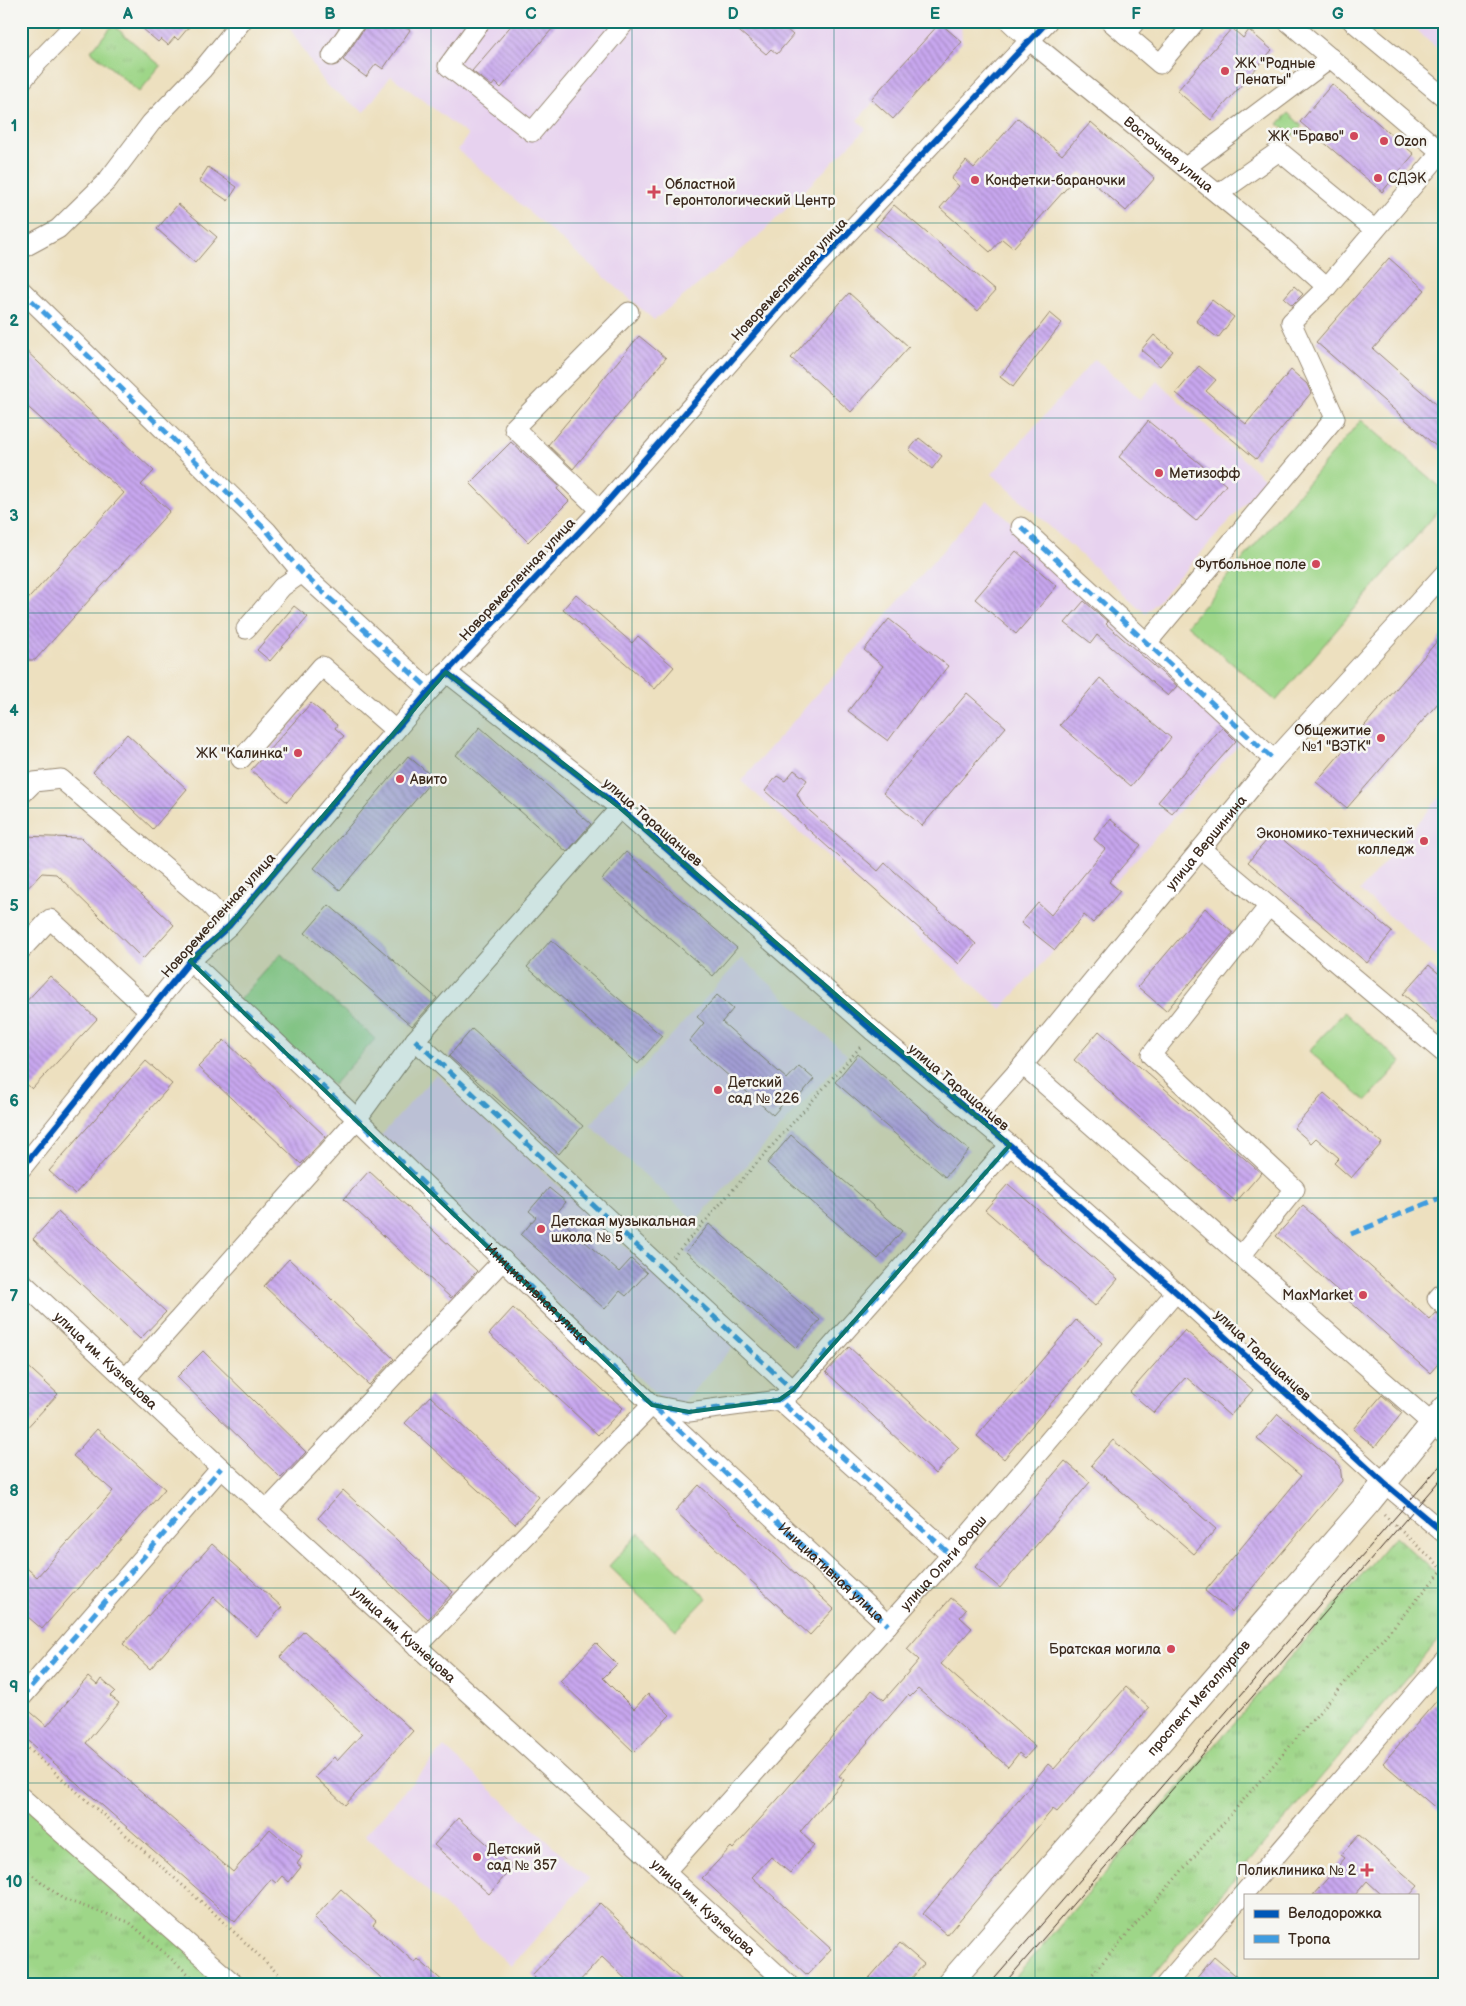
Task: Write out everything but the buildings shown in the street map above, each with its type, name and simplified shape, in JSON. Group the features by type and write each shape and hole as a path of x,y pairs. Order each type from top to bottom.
{"main road":[{"name":"проспект Металлургов","path":"948,1985 1384,1483 1441,1422"}],"street":[{"path":"21,82 78,21"},
{"path":"21,249 58,229 107,181 151,122 202,70 242,21"},
{"path":"332,56 356,21"},
{"path":"482,21 448,66 532,132 620,23"},
{"name":"Восточная улица","path":"1010,21 1030,41 1279,244 1327,287"},
{"name":"Новоремесленная улица","path":"25,1158 150,1012 190,962 229,926 446,672 600,510 781,304 1048,21"},
{"path":"1110,21 1130,28 1160,64 1196,21"},
{"path":"1146,644 1335,418 1291,322 1327,287 1443,150 1287,21"},
{"path":"1352,21 1442,91"},
{"path":"1186,167 1331,58"},
{"path":"1218,194 1279,151 1375,230"},
{"path":"21,290 267,532 302,572 430,690"},
{"path":"600,510 514,428 629,312"},
{"path":"1021,528 1274,760"},
{"path":"246,629 282,587 302,572"},
{"name":"улица Вершинина","path":"976,1118 1023,1065 1274,760 1445,573"},
{"path":"241,759 322,666 396,730"},
{"name":"улица Таращанцев","path":"446,672 620,808 874,1032 1010,1145 1176,1292 1384,1483 1445,1534"},
{"path":"21,796 34,782 61,779 208,903 229,926"},
{"path":"126,1378 357,1119 415,1040 620,808"},
{"path":"1201,849 1445,1054"},
{"path":"1241,1256 1295,1189 1151,1055 1269,906"},
{"path":"21,950 50,919 150,1012"},
{"name":"Инициативная улица","path":"190,962 357,1119 652,1405 888,1625"},
{"path":"415,1040 661,1269 786,1395 951,1556"},
{"path":"1023,1065 1241,1256 1441,1422"},
{"path":"417,1647 652,1405 689,1412 786,1395 1010,1145"},
{"path":"267,1510 503,1260"},
{"name":"улица им. Кузнецова","path":"21,1281 221,1468 789,1985"},
{"path":"1445,1290 1437,1300 1445,1306"},
{"name":"улица Ольги Форш","path":"665,1872 951,1556 1176,1292"},
{"path":"21,1698 221,1468"},
{"path":"1165,1985 1445,1658"},
{"path":"21,1796 235,1985"}],"path":[{"path":"661,1269 874,1032"},
{"path":"1083,1985 1444,1569 1368,1502"},
{"path":"22,1744 216,1914 290,1985"},
{"path":"21,1866 63,1899 130,1922 201,1985"},
{"path":"21,1972 36,1985"}],"highlighted area":[{"path":"446,672 620,808 1010,1145 793,1390 779,1400 689,1412 652,1405 190,961 229,926"}],"shaded area":[{"name":"Областной Геронтологический Центр","path":"285,21 961,21 962,42 893,119 874,102 857,120 866,129 761,234 654,320 458,150 468,135 391,76 364,112 326,85"},
{"path":"1405,21 1445,21 1445,55"},
{"path":"1095,359 1140,400 1157,381 1266,480 1146,614 992,474"},
{"path":"987,500 1244,739 1001,1009 741,781"},
{"name":"Экономико-технический колледж","path":"1445,791 1445,963 1360,891"},
{"name":"Детский сад № 226","path":"742,958 847,1055 695,1221 590,1125"},
{"name":"Детская музыкальная школа № 5","path":"436,1074 734,1346 675,1411 378,1139"},
{"name":"Детский сад № 357","path":"444,1747 589,1879 511,1966 365,1835"}],"green space":[{"path":"113,25 161,66 139,92 91,51"},
{"path":"1288,113 1302,126 1293,136 1278,124"},
{"name":"Футбольное поле","path":"1361,420 1445,491 1445,503 1276,701 1187,625"},
{"path":"281,954 375,1039 333,1085 239,1000"},
{"path":"1344,1012 1401,1062 1366,1101 1309,1051"},
{"path":"639,1533 707,1598 676,1630 609,1566"},
{"path":"1395,1536 1445,1581 1445,1632 1144,1985 1009,1985"},
{"path":"21,1801 230,1985 21,1985"}],"tram line":[{"path":"989,1985 1445,1460"},
{"path":"1003,1985 1445,1474"}],"marked path":[{"path":"21,290 267,531 302,573 430,690"},
{"path":"1021,527 1274,760"},
{"path":"190,961 357,1119 652,1405 888,1625"},
{"path":"415,1040 793,1390"},
{"path":"779,1400 793,1390 1010,1145"},
{"path":"1351,1234 1445,1196"},
{"path":"652,1405 689,1412 779,1400 951,1555"},
{"path":"21,1698 221,1468"}],"cycle path":[{"path":"21,1169 190,961 229,926 430,690 600,510 781,304 1048,21"},
{"path":"446,672 620,808 874,1032 1010,1145 1176,1292 1384,1483 1445,1534"}],"place":[{"name":"ЖК \"Родные Пенаты\"","path":"1225,71"},
{"name":"ЖК \"Браво\"","path":"1354,136"},
{"name":"Ozon","path":"1384,141"},
{"name":"СДЭК","path":"1378,178"},
{"name":"Конфетки-бараночки","path":"975,180"},
{"name":"Областной Геронтологический Центр","path":"654,192"},
{"name":"Метизофф","path":"1159,473"},
{"name":"Футбольное поле","path":"1316,564"},
{"name":"Общежитие №1 \"ВЭТК\"","path":"1381,738"},
{"name":"ЖК \"Калинка\"","path":"298,753"},
{"name":"Авито","path":"400,779"},
{"name":"Экономико-технический колледж","path":"1424,841"},
{"name":"Детский сад № 226","path":"718,1090"},
{"name":"Детская музыкальная школа № 5","path":"541,1229"},
{"name":"MaxMarket","path":"1363,1295"},
{"name":"Братская могила","path":"1171,1649"},
{"name":"Детский сад № 357","path":"477,1857"},
{"name":"Поликлиника № 2","path":"1367,1870"}]}
